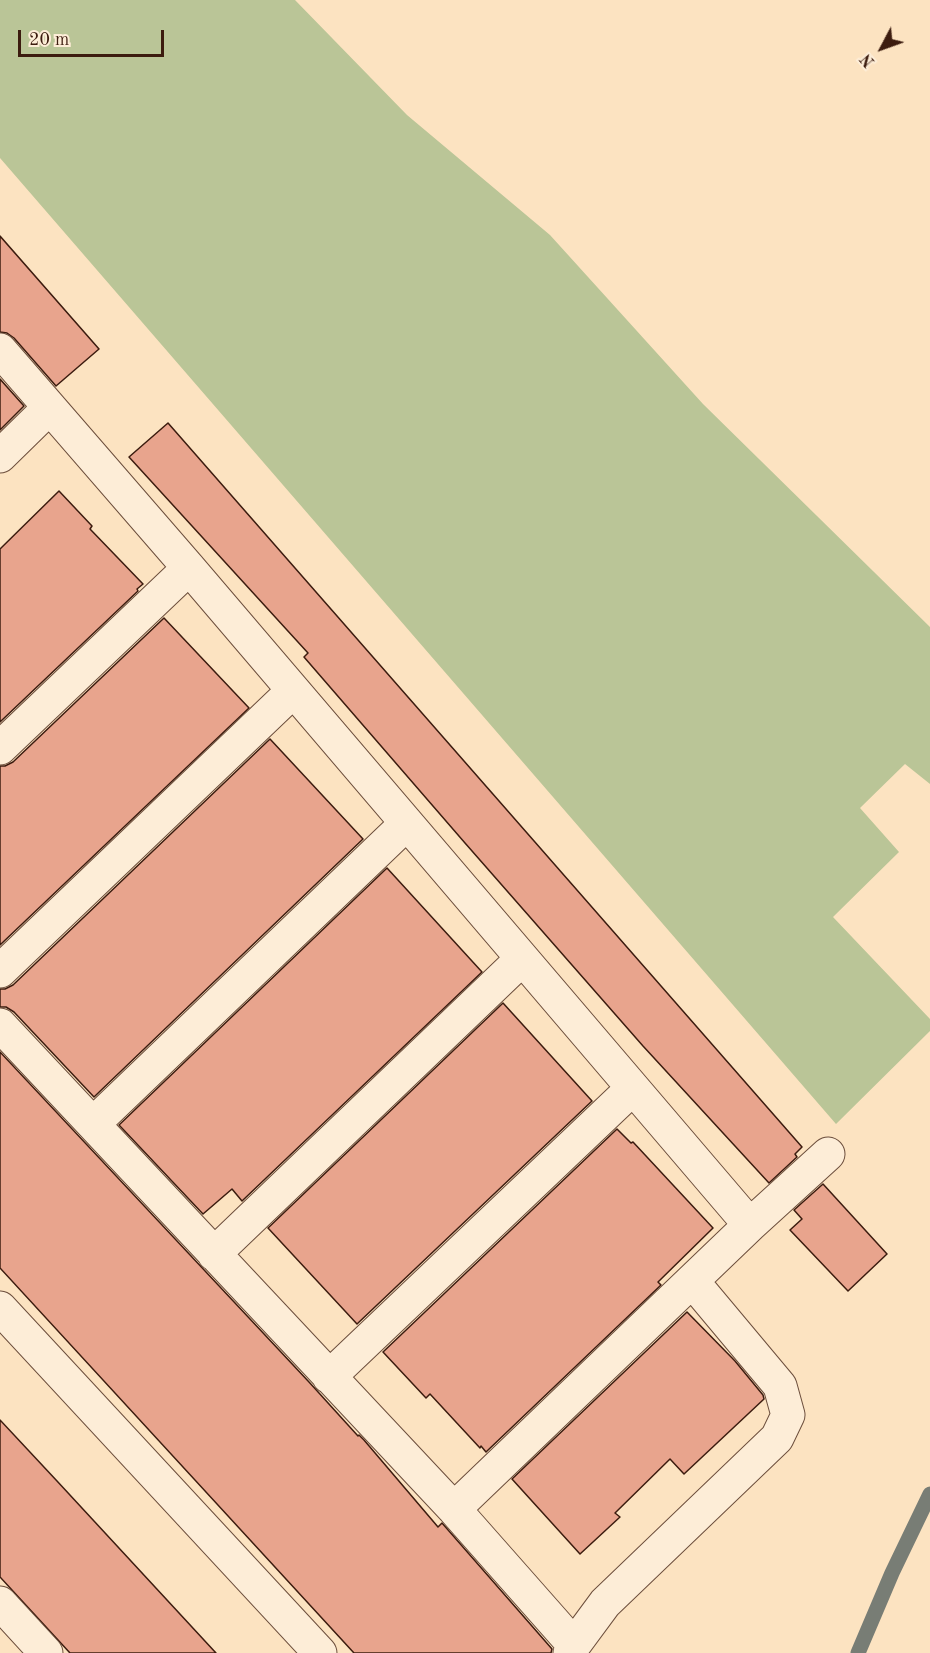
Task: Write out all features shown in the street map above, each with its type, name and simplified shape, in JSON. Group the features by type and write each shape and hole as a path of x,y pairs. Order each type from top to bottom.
{"street":[{"path":"0,350 750,1225"},
{"path":"0,456 50,408"},
{"path":"0,748 189,568"},
{"path":"0,971 293,691"},
{"path":"93,1125 406,824"},
{"path":"214,1254 522,959"},
{"path":"0,1025 454,1509 572,1649 584,1628 605,1603 777,1438 788,1415 780,1386 693,1282"},
{"path":"329,1377 633,1088"},
{"path":"454,1509 750,1225 828,1154"},
{"path":"0,1308 320,1653"},
{"path":"0,1603 43,1652"}],"green space":[{"path":"0,0 295,0 407,115 550,235 703,404 930,627 930,784 905,764 860,808 899,852 833,917 930,1019 930,1031 836,1124 0,158"}],"building":[{"path":"0,236 99,349 56,386 14,338 7,333 0,332"},
{"path":"0,379 24,406 0,430"},
{"path":"168,423 802,1147 795,1154 797,1157 769,1183 643,1046 465,843 304,657 308,653 129,457"},
{"path":"59,491 92,526 90,529 143,584 0,722 0,549"},
{"path":"164,618 249,708 0,945 0,766 13,762"},
{"path":"270,739 363,839 94,1097 14,1012 6,1007 0,1007 0,989 13,985"},
{"path":"387,868 482,972 242,1201 232,1189 203,1214 119,1125"},
{"path":"503,1003 592,1101 357,1324 268,1228"},
{"path":"0,1052 364,1440 438,1527 442,1523 552,1649 551,1653 354,1653 0,1268"},
{"path":"617,1129 631,1143 633,1142 713,1228 658,1282 661,1285 486,1452 430,1394 426,1398 383,1352"},
{"path":"823,1184 887,1254 848,1291 790,1230 802,1219 794,1210"},
{"path":"687,1312 735,1361 764,1399 684,1474 670,1459 615,1513 620,1517 580,1554 512,1479"},
{"path":"0,1420 216,1653 70,1653 0,1577"}],"waterway":[{"path":"858,1653 892,1573 930,1494"}]}
